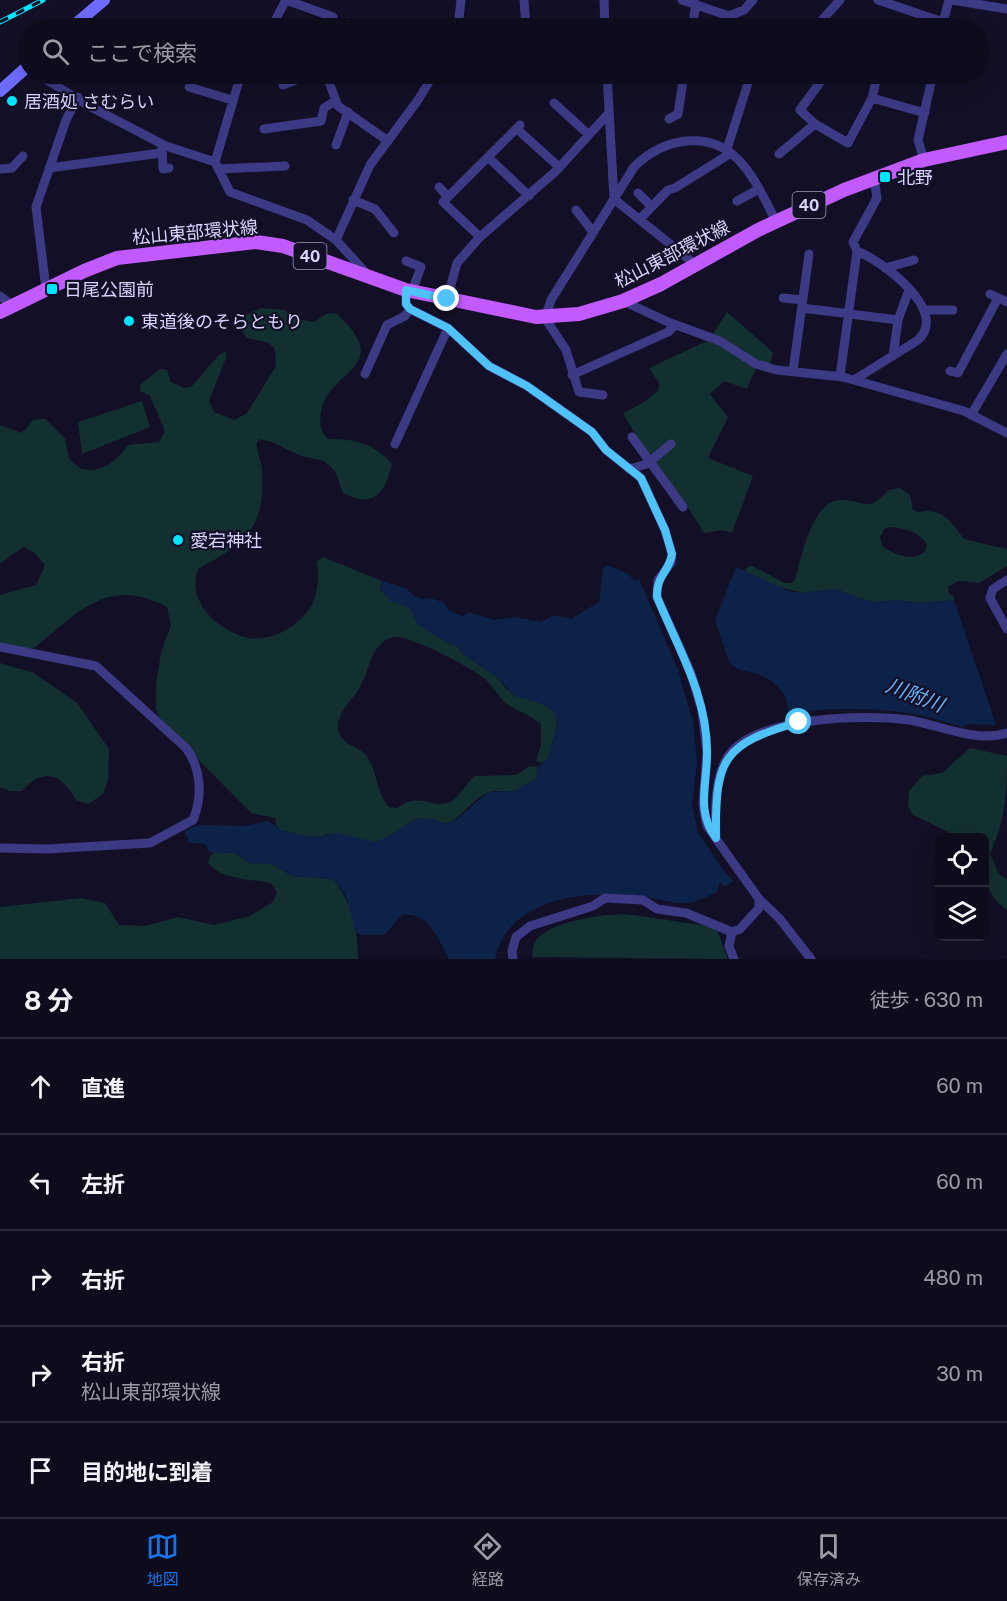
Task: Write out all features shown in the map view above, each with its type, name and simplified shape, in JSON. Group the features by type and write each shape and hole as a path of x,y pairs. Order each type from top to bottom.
{"main road":[{"path":"83,18 104,0"},
{"path":"0,91 18,75"},
{"name":"松山東部環状線","path":"6,309 117,258 256,242 283,246 409,291 521,315 546,318 579,314 623,301 696,265 776,221 874,178 924,160 1007,142"}],"street":[{"path":"276,18 286,0 333,17"},
{"path":"459,18 461,0"},
{"path":"524,0 525,18"},
{"path":"604,0 605,18"},
{"path":"682,0 712,5 732,18"},
{"path":"729,16 744,10 753,0"},
{"path":"824,18 840,0"},
{"path":"878,0 922,18"},
{"path":"945,18 951,0 1007,9"},
{"path":"694,18 696,4"},
{"path":"55,84 78,97 88,106 162,148 216,166 285,166"},
{"path":"238,84 216,166 230,192 301,217 336,240 373,279"},
{"path":"332,84 335,101 388,141"},
{"path":"336,240 370,165 427,84"},
{"path":"607,84 614,199 696,265"},
{"path":"669,119 678,114 682,84"},
{"path":"640,219 668,190 675,188 729,151 748,84"},
{"path":"819,84 800,110 814,124 848,143 872,98 875,84"},
{"path":"924,160 918,140 931,84"},
{"path":"189,87 232,100"},
{"path":"46,289 36,207 78,97"},
{"path":"872,98 926,113"},
{"path":"264,129 321,121 324,108 335,101"},
{"path":"554,103 589,135"},
{"path":"336,145 348,112"},
{"path":"447,299 457,263 480,237 559,168 608,114"},
{"path":"779,154 814,124"},
{"path":"480,237 443,202 518,127 559,168"},
{"path":"603,395 579,392 566,350 546,318 551,300 634,167 653,151 668,145 693,140 716,143 744,163 776,221"},
{"path":"50,168 162,148"},
{"path":"162,148 163,169 169,168"},
{"path":"0,169 12,168 23,156"},
{"path":"488,158 529,196"},
{"path":"855,380 924,335 928,323 924,310 909,290 885,268 854,247 855,237 876,198 874,178"},
{"path":"439,187 448,197"},
{"path":"737,201 759,189"},
{"path":"638,193 651,206"},
{"path":"353,200 375,209 394,233"},
{"path":"576,210 593,232"},
{"path":"840,376 857,251"},
{"path":"793,371 810,254"},
{"path":"885,268 914,260"},
{"path":"406,261 421,267 409,291 406,304 410,309 448,328 489,366 527,386 575,418 641,478 647,488 669,544 671,563 658,580 657,597 691,673 700,701 707,752 703,804 707,826 759,899 779,918 811,959"},
{"path":"893,356 898,320 909,290"},
{"path":"0,296 6,309"},
{"path":"950,371 958,374 993,297 1007,302"},
{"path":"783,298 850,314 898,320"},
{"path":"623,301 675,325 720,341 756,364 855,380 971,415 1007,433"},
{"path":"365,374 387,325 405,316 410,309"},
{"path":"924,310 953,310"},
{"path":"572,375 668,332 675,325"},
{"path":"395,444 448,328"},
{"path":"971,415 1004,369 1007,354"},
{"path":"632,437 648,463 657,469 683,507"},
{"path":"629,469 648,463 671,444"},
{"path":"1007,580 993,589 990,598 1007,629"},
{"path":"0,647 96,666 186,748 195,760 199,780 199,799 193,820 188,825 150,843 47,849 0,848"},
{"path":"716,838 716,809 723,766 740,744 772,731 811,720 856,718 910,720 961,733 990,735 1007,733"},
{"path":"513,959 512,951 516,938 530,926 593,906 605,898 643,900 657,909 686,913 732,932 740,929 759,908 759,899"},
{"path":"732,932 729,946 734,959"}],"green space":[{"path":"261,308 284,310 302,320 314,322 326,314 336,313 353,332 360,346 360,357 326,398 321,413 321,427 328,439 355,441 371,447 392,464 382,490 370,499 354,498 343,493 335,471 324,461 301,456 260,439 257,446 262,469 262,489 256,520 240,542 198,569 196,592 213,620 233,633 255,639 278,634 289,629 307,613 313,603 318,577 316,562 323,557 382,581 380,589 385,594 407,606 438,636 458,647 463,654 498,678 506,689 543,704 556,714 556,731 547,760 541,763 536,761 541,745 541,724 506,703 478,674 442,654 403,638 387,639 381,644 372,657 360,687 341,715 338,732 343,740 365,754 372,766 384,801 389,807 397,808 414,801 445,804 452,801 475,776 516,775 530,766 538,767 536,779 515,791 487,793 446,824 432,819 413,820 386,839 369,842 335,834 317,837 288,832 279,829 275,818 252,813 164,725 156,710 156,684 161,653 171,625 167,607 146,598 127,595 94,602 79,611 33,649 0,645 0,595 36,585 45,565 35,553 23,547 0,564 0,425 22,433 33,420 45,419 65,438 69,459 81,469 102,468 113,461 128,445 159,442 165,431 150,396 140,391 140,385 160,369 167,370 171,382 184,388 191,387 219,355 226,351 226,358 209,401 214,412 235,420 247,413 276,366 275,349 269,343 247,338 240,328 246,315"},
{"path":"727,312 773,352 770,366 758,363 747,389 724,381 710,394 728,417 708,458 753,476 732,533 723,530 704,533 687,506 629,436 634,432 623,413 641,404 658,391 659,383 649,368 709,340"},
{"path":"142,401 150,427 82,454 78,422"},
{"path":"899,488 910,495 915,511 939,513 944,516 964,539 1007,549 1007,566 979,583 958,581 948,587 949,594 954,596 954,600 920,603 899,600 872,602 835,589 802,593 769,584 745,571 748,566 752,566 785,583 792,583 796,577 810,531 822,510 830,503 839,500 870,504 889,490","holes":["896,528 911,531 920,536 927,544 925,551 920,555 909,557 882,546 880,538 884,529"]},
{"path":"0,663 34,673 77,703 109,749 108,780 103,794 88,804 76,800 64,784 51,776 37,778 22,791 10,791 0,787"},
{"path":"970,748 1007,756 1005,806 990,854 999,874 1007,880 1007,910 989,889 989,833 951,833 913,815 908,805 909,791 922,776 942,773"},
{"path":"215,852 235,853 250,863 272,864 292,876 333,879 345,897 353,916 358,959 0,959 0,907 81,898 105,903 119,925 145,926 178,917 214,925 250,916 273,902 277,892 271,883 228,876 214,869 208,863 210,856"},
{"path":"625,914 716,927 728,959 533,957 534,945 552,928 583,919"}],"water":[{"path":"607,565 627,573 635,581 639,579 678,670 693,722 697,761 692,806 698,832 724,871 734,881 725,887 720,882 717,892 687,903 620,894 598,894 553,902 533,910 516,922 503,938 495,959 449,959 426,922 411,915 402,915 384,935 362,935 356,932 346,896 333,879 292,876 272,864 250,863 235,853 210,852 205,844 189,843 185,831 197,825 243,826 268,821 281,830 307,836 321,837 336,833 376,842 416,820 434,820 446,824 456,820 488,792 514,791 536,779 538,767 547,759 551,748 556,731 556,714 543,704 514,696 498,678 463,654 458,647 417,624 410,608 390,601 380,589 382,581 406,588 414,596 443,602 449,610 462,616 469,612 495,620 515,617 541,622 554,615 571,619 599,602 603,569"},
{"name":"川附川","path":"736,567 789,591 802,593 835,589 872,602 899,600 920,603 954,600 996,725 968,724 962,727 921,715 880,710 831,709 789,714 785,695 772,681 737,669 729,662 715,620"}],"railway":[{"path":"0,22 43,0"}],"place":[{"name":"居酒処 さむらい","path":"12,101"},
{"name":"北野","path":"885,177"},
{"name":"日尾公園前","path":"52,289"},
{"name":"東道後のそらともり","path":"129,321"},
{"name":"愛宕神社","path":"178,540"}],"route":[{"path":"447,299 406,290 405,298 410,309 448,328 489,366 527,386 575,418 592,432 606,450 641,478 647,488 665,530 672,554 671,563 658,580 657,597 686,660 702,711 707,752 703,804 707,826 716,838 719,785 723,766 733,750 740,744 799,722"}]}
